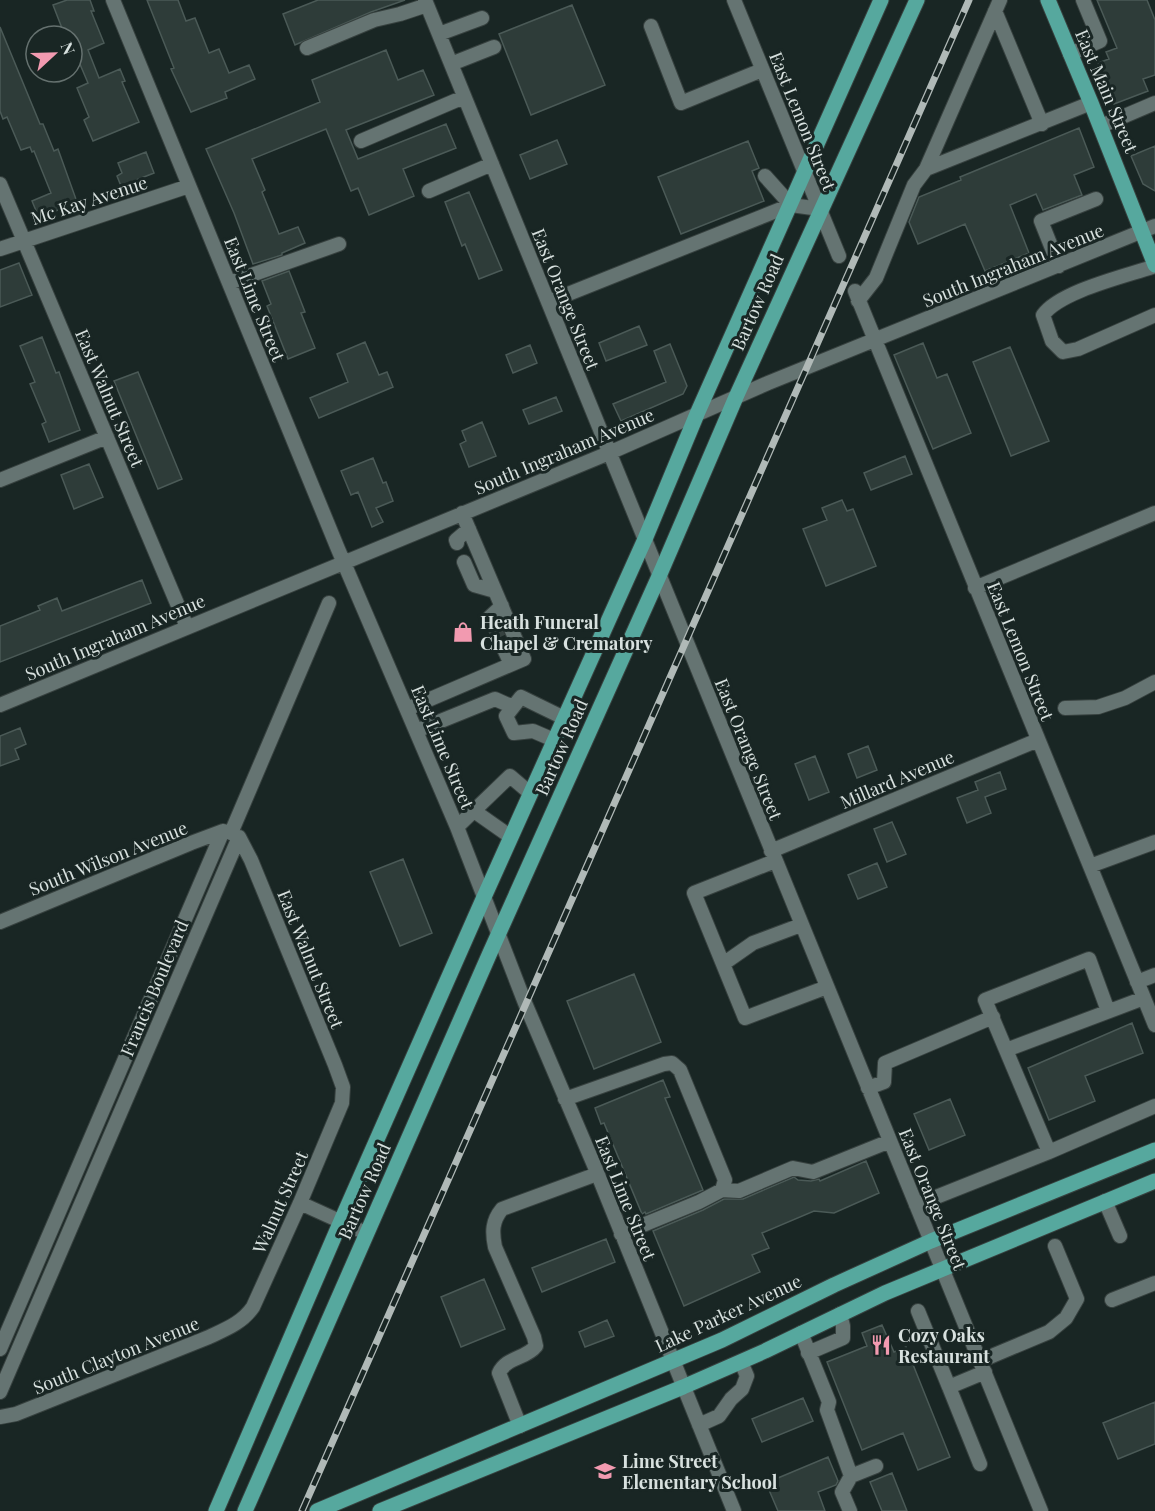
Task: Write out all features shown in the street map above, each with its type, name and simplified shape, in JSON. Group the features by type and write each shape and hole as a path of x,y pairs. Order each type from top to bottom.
{"main road":[{"name":"Bartow Road","path":"216,1511 340,1221 645,539 697,414 881,0"},
{"name":"Bartow Road","path":"244,1511 498,934 660,574 736,397 916,0"},
{"name":"East Main Street","path":"1048,0 1101,126 1148,228 1155,266"},
{"name":"Lake Parker Avenue","path":"317,1511 347,1505 520,1426 672,1361 932,1241 1155,1150"},
{"path":"380,1511 683,1387 942,1268 1155,1181"}],"street":[{"name":"East Lime Street","path":"113,0 344,562 457,827 498,934 734,1511"},
{"name":"East Lemon Street","path":"734,0 839,256"},
{"path":"1071,54 1100,41 1083,0"},
{"path":"307,48 374,20 400,14 426,2"},
{"name":"East Orange Street","path":"426,2 1041,1511"},
{"path":"997,5 1042,124"},
{"path":"926,170 997,5"},
{"path":"438,34 482,18"},
{"path":"651,26 681,103 762,70"},
{"path":"451,64 494,46"},
{"path":"361,141 464,97"},
{"path":"926,170 1091,103"},
{"path":"1101,126 1155,103"},
{"path":"429,191 492,164"},
{"name":"East Lemon Street","path":"926,170 914,185 876,278 856,296 1155,1025"},
{"path":"765,176 791,205"},
{"name":"East Walnut Street","path":"0,184 187,627"},
{"name":"Mc Kay Avenue","path":"0,249 189,186"},
{"path":"1059,266 1041,221 1096,199"},
{"path":"548,302 791,205 820,209"},
{"name":"South Ingraham Avenue","path":"0,705 609,453 736,397 1148,228"},
{"path":"229,283 339,244"},
{"path":"1155,266 1088,288 1049,306 1043,315 1052,341 1063,351 1078,349 1155,315"},
{"path":"1,478 107,437"},
{"path":"407,709 524,659 462,513"},
{"path":"975,588 1155,513"},
{"path":"457,543 456,540 469,529"},
{"path":"465,562 474,585 495,591"},
{"name":"Francis Boulevard","path":"0,1392 154,1034 231,834 330,603"},
{"path":"493,625 490,617 502,606"},
{"path":"503,647 511,664"},
{"path":"1065,708 1098,707 1125,698 1155,682"},
{"path":"554,740 533,731 514,733 506,716 521,696 564,718"},
{"path":"416,731 495,699 513,707"},
{"path":"533,731 544,709"},
{"name":"Millard Avenue","path":"723,964 694,893 1038,740"},
{"path":"457,827 510,776 531,793"},
{"path":"474,811 511,837"},
{"name":"East Walnut Street","path":"231,834 251,860 335,1065 343,1087 342,1096"},
{"name":"Francis Boulevard","path":"0,1349 138,1027 231,834"},
{"name":"South Wilson Avenue","path":"0,922 231,834"},
{"path":"1089,866 1155,842"},
{"path":"801,925 753,943 723,964 745,1018 826,987"},
{"path":"1050,1152 985,1000 1089,959 1108,1011"},
{"path":"1137,982 1155,975"},
{"path":"1006,1050 1144,998"},
{"path":"868,1088 884,1082 885,1063 993,1017"},
{"path":"138,1027 154,1034"},
{"path":"565,1099 672,1063 680,1071 725,1180 722,1190"},
{"name":"Walnut Street","path":"242,1320 253,1307 300,1203 342,1103 342,1096"},
{"path":"916,1205 1050,1152 1155,1106"},
{"path":"621,1234 699,1202 722,1190 739,1191 793,1168 813,1172 890,1141"},
{"path":"520,1426 499,1373 502,1366 531,1352 536,1346 495,1247 493,1234 495,1218 502,1209 597,1173"},
{"path":"1105,1201 1120,1236"},
{"path":"300,1203 366,1233"},
{"path":"56,1219 72,1226"},
{"path":"949,1387 982,1366 1049,1332 1066,1318 1077,1299 1055,1246"},
{"path":"1112,1300 1155,1283"},
{"path":"918,1311 980,1464"},
{"path":"808,1353 843,1338 840,1314"},
{"name":"South Clayton Avenue","path":"0,1417 27,1410 209,1337 242,1320"},
{"path":"801,1333 829,1402 827,1410 852,1476"},
{"path":"699,1425 719,1416 731,1399 742,1389 747,1376 741,1362"},
{"path":"850,1511 842,1492 852,1476 876,1466"}],"building":[{"path":"67,0 90,0 94,11 91,11 104,43 88,50 99,78 120,69 125,81 122,82 139,122 93,141 84,120 89,117 77,88 88,83 84,74 84,24 60,24 53,5"},
{"path":"147,0 178,0 186,21 195,18 209,53 219,49 229,73 249,65 255,79 225,92 227,98 191,112 171,69 174,68"},
{"path":"318,0 405,0 295,45 283,14"},
{"path":"1097,0 1147,0 1155,20 1155,75 1143,79 1148,91 1114,104 1098,63 1109,59 1106,52 1117,48"},
{"path":"572,5 605,85 531,115 499,34"},
{"path":"0,27 40,124 43,124 54,151 58,149 77,202 39,218 32,201 51,193 34,151 32,152 30,147 21,150 7,117 3,119 0,111"},
{"path":"386,50 398,80 423,70 434,95 346,130 358,159 446,124 456,148 403,169 414,196 369,215 358,188 351,191 326,129 252,159 279,234 298,227 305,243 282,255 253,264 206,149 320,102 312,80"},
{"path":"1079,128 1094,167 1074,175 1082,195 1043,210 1036,194 1010,205 1029,253 985,271 965,224 918,244 909,222 919,197 961,180 960,177"},
{"path":"557,140 567,164 530,179 520,155"},
{"path":"748,141 759,168 752,171 764,201 681,234 658,177"},
{"path":"1155,146 1155,191 1143,184 1131,156"},
{"path":"146,152 154,173 121,186 117,176 122,173 118,163"},
{"path":"469,192 502,270 479,279 465,244 462,246 445,202"},
{"path":"19,263 32,295 0,307 0,270"},
{"path":"289,271 305,312 301,313 315,348 288,359 267,306 271,304 262,281"},
{"path":"639,326 647,345 606,361 599,343"},
{"path":"42,337 56,373 59,372 80,430 49,442 42,424 46,422 30,384 35,382 20,346"},
{"path":"365,342 379,375 387,372 393,387 319,418 310,398 348,382 337,354"},
{"path":"923,343 937,378 947,374 971,433 933,449 894,355"},
{"path":"670,344 687,386 683,394 621,421 613,404 666,382 654,351"},
{"path":"530,345 537,363 513,373 506,355"},
{"path":"1010,347 1049,441 1011,456 973,362"},
{"path":"138,372 182,479 158,489 114,381"},
{"path":"556,397 562,411 529,424 523,410"},
{"path":"482,422 496,456 469,467 460,444 466,441 462,431"},
{"path":"905,456 912,474 871,490 864,473"},
{"path":"373,458 393,501 376,508 383,522 372,527 358,492 351,495 341,471"},
{"path":"89,464 103,497 74,509 61,475"},
{"path":"842,500 847,511 853,509 876,566 826,586 803,529 827,520 822,508"},
{"path":"142,580 151,603 0,662 0,626 40,610 38,606 57,598 62,611"},
{"path":"20,728 26,744 15,749 19,759 0,766 0,736"},
{"path":"868,746 877,770 857,778 848,754"},
{"path":"815,756 829,792 809,800 795,764"},
{"path":"1000,772 1006,789 985,797 991,813 967,823 957,798 978,790 975,782"},
{"path":"892,822 906,854 887,862 874,829"},
{"path":"403,859 432,933 400,946 370,872"},
{"path":"877,863 887,887 858,899 848,875"},
{"path":"634,974 661,1042 594,1069 567,1001"},
{"path":"1132,1023 1143,1053 1085,1076 1095,1101 1049,1120 1028,1068"},
{"path":"663,1080 670,1097 665,1098 703,1190 642,1214 604,1123 601,1124 595,1108"},
{"path":"950,1099 965,1135 929,1150 914,1114"},
{"path":"866,1161 879,1193 834,1213 814,1211 762,1233 769,1248 752,1255 760,1272 684,1306 653,1231 724,1199 743,1199 794,1177 798,1180 819,1179 820,1181"},
{"path":"606,1239 615,1262 542,1292 532,1268"},
{"path":"484,1279 505,1329 461,1347 441,1297"},
{"path":"607,1320 614,1336 585,1347 579,1332"},
{"path":"882,1325 894,1352 906,1347 950,1457 918,1470 903,1433 862,1450 827,1362 867,1346 862,1333"},
{"path":"803,1398 813,1421 762,1442 752,1419"},
{"path":"1155,1402 1155,1444 1118,1459 1103,1423"},
{"path":"828,1457 838,1481 836,1485 818,1492 825,1511 778,1511 766,1483"},
{"path":"892,1473 907,1511 882,1511 870,1482"}],"tunnel":[{"path":"493,625 503,647"}],"railway":[{"path":"302,1511 969,0"}],"place":[{"name":"Heath Funeral Chapel & Crematory","path":"463,632"},
{"name":"Cozy Oaks Restaurant","path":"881,1345"},
{"name":"Lime Street Elementary School","path":"605,1471"}]}
